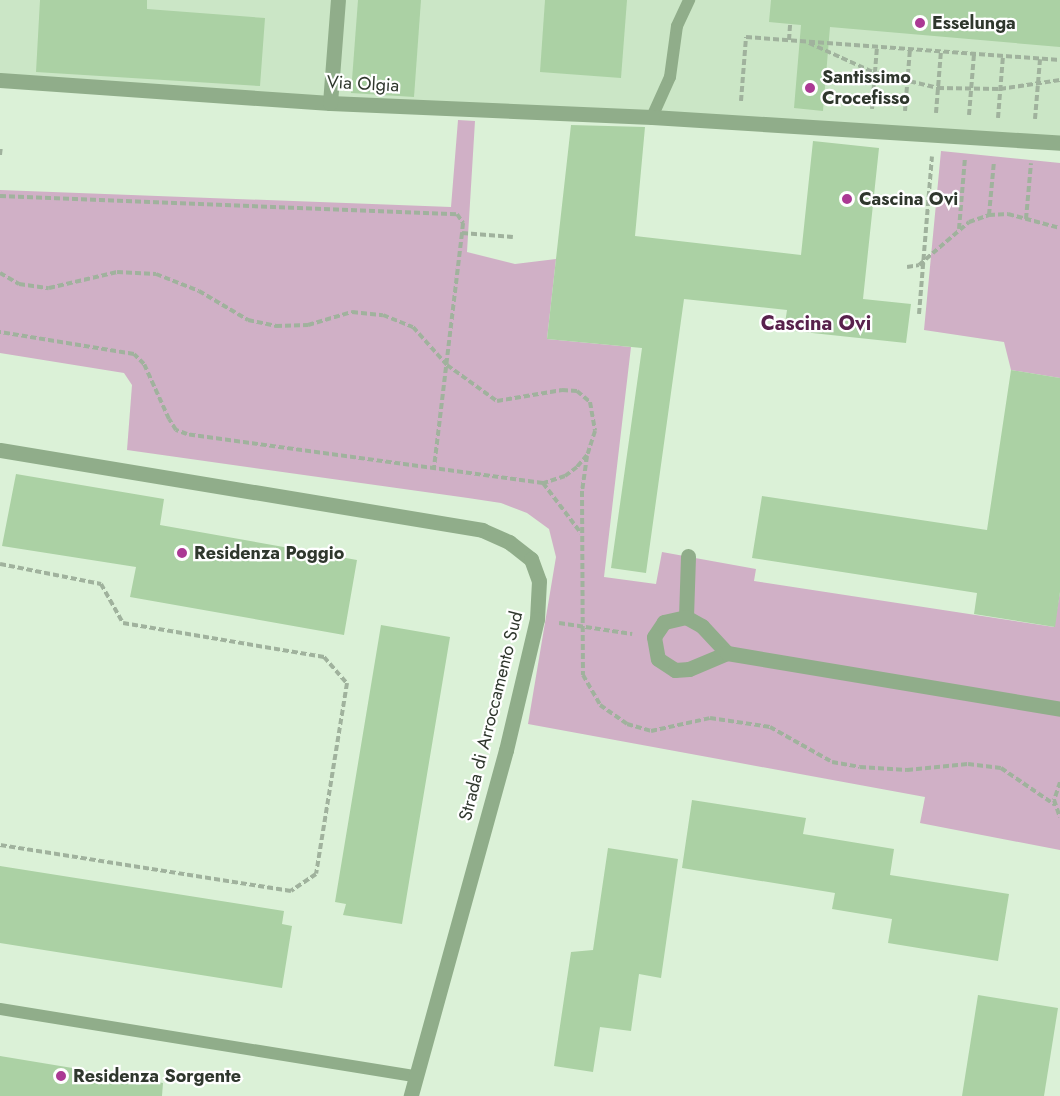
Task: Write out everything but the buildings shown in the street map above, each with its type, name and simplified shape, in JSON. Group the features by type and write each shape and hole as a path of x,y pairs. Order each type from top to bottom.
{"street":[{"path":"330,102 338,0"},
{"name":"Via Olgia","path":"0,80 330,102 652,117 1060,143"},
{"name":"Strada di Arroccamento Sud","path":"0,450 482,530 508,542 531,559 539,581 537,619 506,750 414,1076 411,1096"},
{"path":"686,616 688,556"},
{"path":"727,653 702,626 686,616 664,622 654,637 658,659 675,670 689,669 727,653 1055,706"}],"lane":[{"path":"652,117 670,77 677,26 689,0"},
{"path":"0,1008 414,1076"}],"path":[{"path":"789,40 790,24"},
{"path":"740,123 746,37 1060,60"},
{"path":"805,41 875,73 938,88 1000,89 1060,80"},
{"path":"870,131 877,47"},
{"path":"903,133 910,49"},
{"path":"919,314 941,51"},
{"path":"0,155 1,146"},
{"path":"0,196 453,212 463,223 434,467"},
{"path":"907,267 924,261 959,229 989,214 1008,214 1060,228"},
{"path":"462,233 513,237"},
{"path":"0,273 19,284 49,288 117,272 156,274 199,291 248,320 276,326 308,325 352,312 383,315 413,327 447,364 497,401 569,389 585,396 595,420 582,491 583,675 600,705 627,724 651,731 710,718 770,727 832,762 860,767 907,770 968,764 1001,768 1028,783 1055,806 1060,818"},
{"path":"0,332 134,354 144,364 169,420 176,430 187,434 543,483 565,476 587,455"},
{"path":"543,483 582,534"},
{"path":"0,564 101,584 123,623 324,657 347,683 316,874 291,891 0,845"},
{"path":"537,619 654,637"},
{"path":"1055,806 1060,782"}],"shaded area":[{"path":"0,0 1060,0 1060,143 0,80"},
{"path":"458,120 475,121 467,252 515,264 556,259 547,339 631,347 604,577 656,584 662,552 756,569 754,581 1054,627 1060,592 1060,850 920,823 925,797 528,724 556,557 549,529 527,513 501,503 127,450 132,385 124,373 0,353 0,190 451,207"},
{"path":"941,151 1060,163 1060,378 1011,370 1004,342 924,330"}],"place":[{"name":"Esselunga","path":"920,23"},
{"name":"Santissimo Crocefisso","path":"810,88"},
{"name":"Cascina Ovi","path":"847,199"},
{"name":"Residenza Poggio","path":"182,553"},
{"name":"Residenza Sorgente","path":"61,1076"}],"district":[{"name":"Cascina Ovi","path":"816,323"}]}
